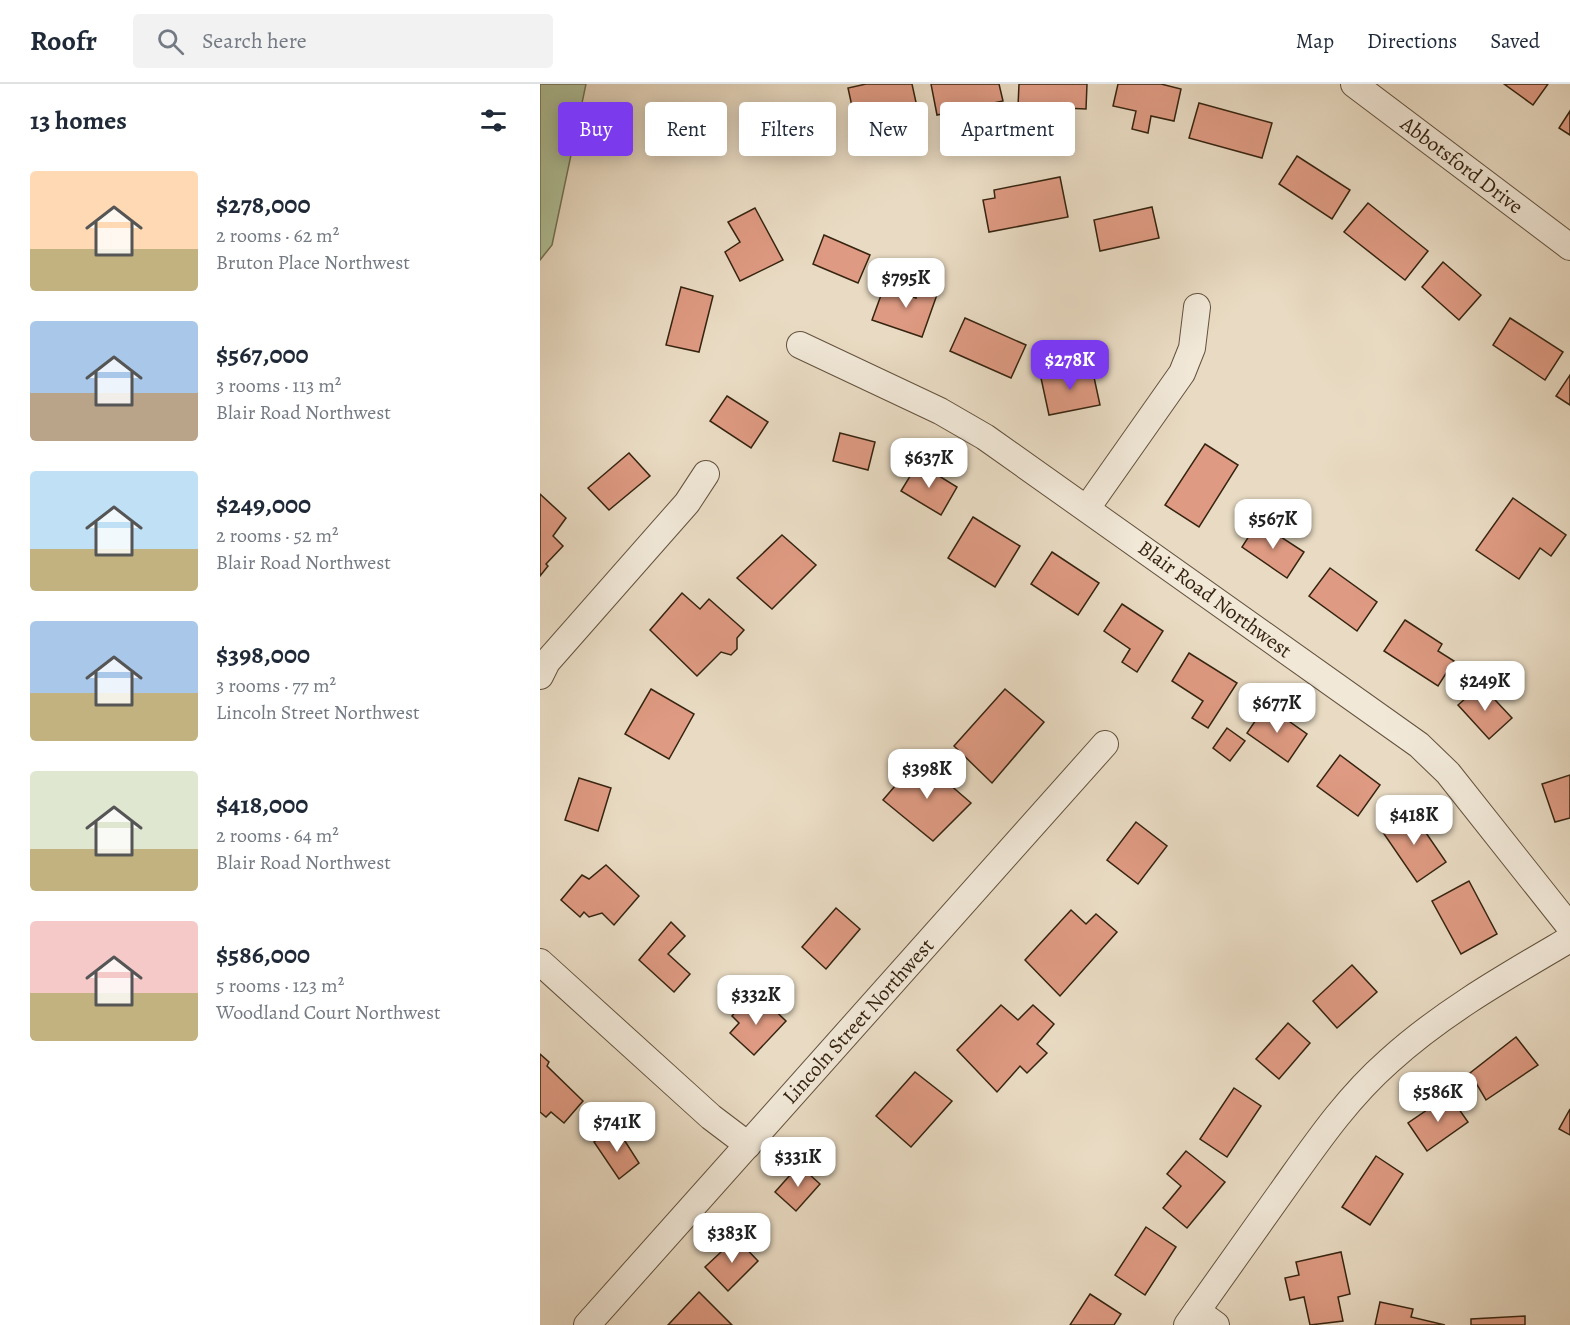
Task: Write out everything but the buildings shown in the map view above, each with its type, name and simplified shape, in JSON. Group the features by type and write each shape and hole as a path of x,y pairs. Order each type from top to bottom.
{"street":[{"name":"Abbotsford Drive","path":"1354,84 1570,248"},
{"path":"1087,508 1182,373 1192,348 1197,307"},
{"name":"Blair Road Northwest","path":"800,345 940,411 985,437 1419,745 1448,773 1570,927"},
{"path":"540,676 547,662 687,503 706,474"},
{"name":"Lincoln Street Northwest","path":"587,1325 1105,744"},
{"path":"1200,1320 1314,1143 1348,1101 1380,1069 1435,1023 1570,939"},
{"path":"540,963 711,1116 748,1145"}],"green space":[{"path":"540,84 586,84 582,102 558,102 558,156 571,156 552,245 540,260"}]}
